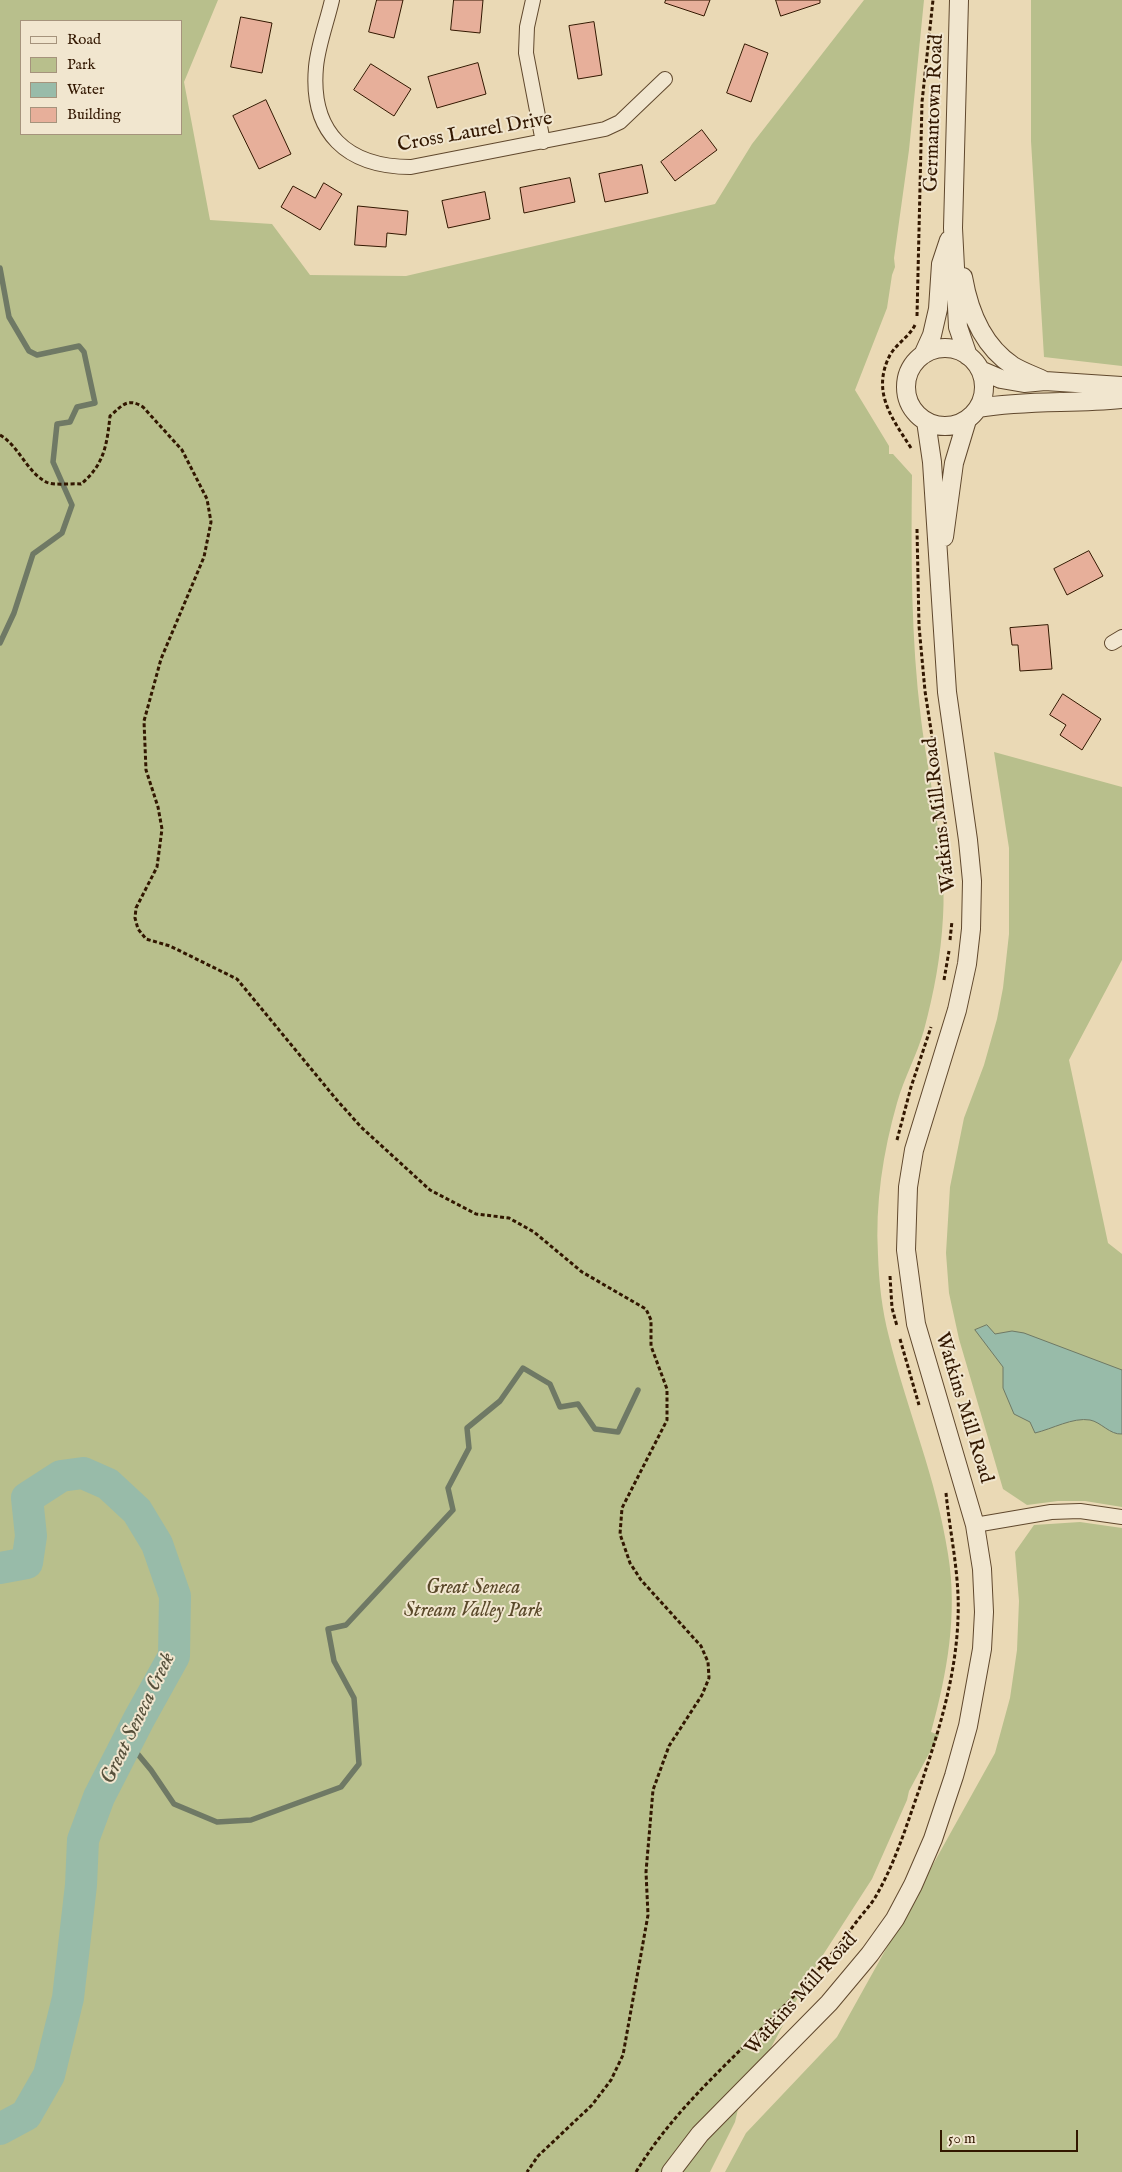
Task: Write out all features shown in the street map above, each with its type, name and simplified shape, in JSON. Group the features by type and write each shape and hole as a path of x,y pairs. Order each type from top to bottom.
{"street":[{"name":"Cross Laurel Drive","path":"332,0 316,66 316,90 320,112 339,146 354,156 371,163 389,167 411,167 605,129 620,122 666,79"},
{"path":"533,0 527,27 526,53 543,142"},
{"name":"Germantown Road","path":"959,0 953,228 958,327 968,356"},
{"path":"953,228 964,287 973,318 993,349 1014,366 1046,381"},
{"name":"Germantown Road","path":"923,355 932,335 938,309 941,264 953,228"},
{"path":"973,414 984,396 984,383 980,370 968,356 947,348 934,350 923,355 914,364 908,376 906,389 909,402 916,413 936,426 946,427 973,414 1010,402 1122,399"},
{"path":"980,370 1001,379 1024,383 1046,381 1122,386"},
{"name":"Watkins Mill Road","path":"940,565 954,463 973,414"},
{"name":"Watkins Mill Road","path":"671,2172 700,2134 829,2003 870,1954 895,1918 913,1885 933,1839 954,1776 968,1726 982,1649 984,1612 982,1568 975,1525 918,1332 909,1282 906,1250 908,1187 914,1150 957,1010 967,964 971,929 972,881 942,642 940,565 934,512 932,462 926,421"},
{"path":"975,1525 1051,1512 1080,1511 1122,1517"}],"path":[{"path":"913,455 912,450 885,404 883,390 885,372 890,355 911,332 916,322 922,102 933,0"},
{"path":"0,434 7,438 28,465 47,482 81,484 92,475 106,449 110,416 126,403 135,402 143,407 182,450 207,499 211,522 210,536 204,557 161,659 144,721 146,770 158,807 162,829 157,867 136,908 135,918 140,934 146,939 170,946 237,979 336,1099 361,1126 430,1190 476,1214 509,1218 534,1232 582,1272 646,1309 651,1320 651,1346 667,1389 667,1420 622,1508 620,1534 630,1563 641,1580 701,1646 708,1662 708,1678 702,1695 669,1746 653,1790 646,1872 648,1915 623,2055 611,2080 592,2106 538,2156 527,2172"},
{"path":"916,519 919,626 925,691 948,835"},
{"path":"942,986 949,950 952,920"},
{"path":"895,1149 911,1087 933,1023"},
{"path":"889,1271 892,1308 897,1327"},
{"path":"899,1336 921,1411"},
{"path":"636,2172 648,2152 676,2116 730,2058 788,2002 840,1944 875,1898 898,1852 940,1728 952,1674 958,1618 956,1570 945,1489"}],"green space":[{"name":"Great Seneca Stream Valley Park","path":"0,0 218,0 184,82 210,220 272,224 310,275 406,276 715,204 752,144 864,0 924,0 909,150 894,258 895,267 887,308 855,390 889,446 889,454 893,454 912,475 913,628 915,658 924,744 940,842 944,892 941,945 931,1002 924,1030 900,1094 892,1122 881,1178 877,1236 880,1286 887,1327 896,1364 937,1499 948,1554 952,1599 949,1644 942,1688 931,1732 939,1735 909,1791 907,1800 872,1879 810,1975 738,2109 735,2122 710,2172 0,2172"},
{"path":"1031,0 1122,0 1122,366 1044,357 1031,141"},
{"path":"994,752 1122,787 1122,960 1069,1060 1108,1243 1122,1254 1122,1507 1085,1501 1058,1501 1027,1505 1003,1489 959,1339 949,1293 946,1253 950,1187 964,1118 984,1065 997,1019 1003,988 1009,934 1009,848"},
{"path":"1080,1522 1122,1528 1122,2172 725,2172 746,2133 837,2037 995,1753 1010,1698 1017,1650 1019,1601 1015,1552 1034,1525"}],"water":[{"path":"987,1325 995,1334 1012,1331 1024,1333 1122,1370 1122,1434 1113,1433 1090,1420 1077,1420 1035,1433 1030,1422 1014,1414 1003,1388 1003,1367 975,1330"}],"building":[{"path":"377,0 403,0 394,38 369,32"},
{"path":"454,0 483,0 480,33 451,30"},
{"path":"666,0 710,0 704,16 665,3"},
{"path":"776,0 820,0 820,3 781,16"},
{"path":"241,17 272,23 262,73 231,67"},
{"path":"594,22 602,75 578,79 569,26"},
{"path":"745,44 768,53 751,102 727,93"},
{"path":"478,63 486,94 437,108 428,77"},
{"path":"371,64 411,89 394,116 354,90"},
{"path":"266,100 291,154 259,169 233,116"},
{"path":"702,130 717,150 675,181 661,162"},
{"path":"642,165 648,193 605,202 599,174"},
{"path":"570,178 575,202 524,213 520,188"},
{"path":"324,183 342,194 320,230 281,207 293,186 315,198"},
{"path":"485,192 490,219 448,228 442,201"},
{"path":"358,206 408,211 406,235 387,233 386,247 355,245"},
{"path":"1089,551 1103,576 1067,595 1054,569"},
{"path":"1048,625 1052,669 1020,671 1018,645 1012,645 1010,628"},
{"path":"1063,694 1101,719 1082,750 1060,735 1066,725 1050,715"}],"waterway":[{"path":"0,268 9,317 29,351 37,355 79,346 84,352 95,403 77,407 70,422 57,424 53,462 72,505 62,533 33,554 14,613 0,643"},
{"path":"127,1741 151,1770 174,1804 217,1822 251,1820 341,1787 359,1764 354,1698 334,1661 328,1629 346,1625 453,1510 448,1488 469,1448 467,1428 500,1401 523,1368 550,1384 560,1407 578,1404 595,1429 618,1432 638,1390"},
{"name":"Great Seneca Creek","path":"0,1568 27,1563 31,1536 27,1498 61,1476 83,1473 108,1484 137,1511 157,1544 175,1596 174,1656 99,1797 83,1840 81,1885 68,1998 49,2075 26,2115 0,2129"}]}
